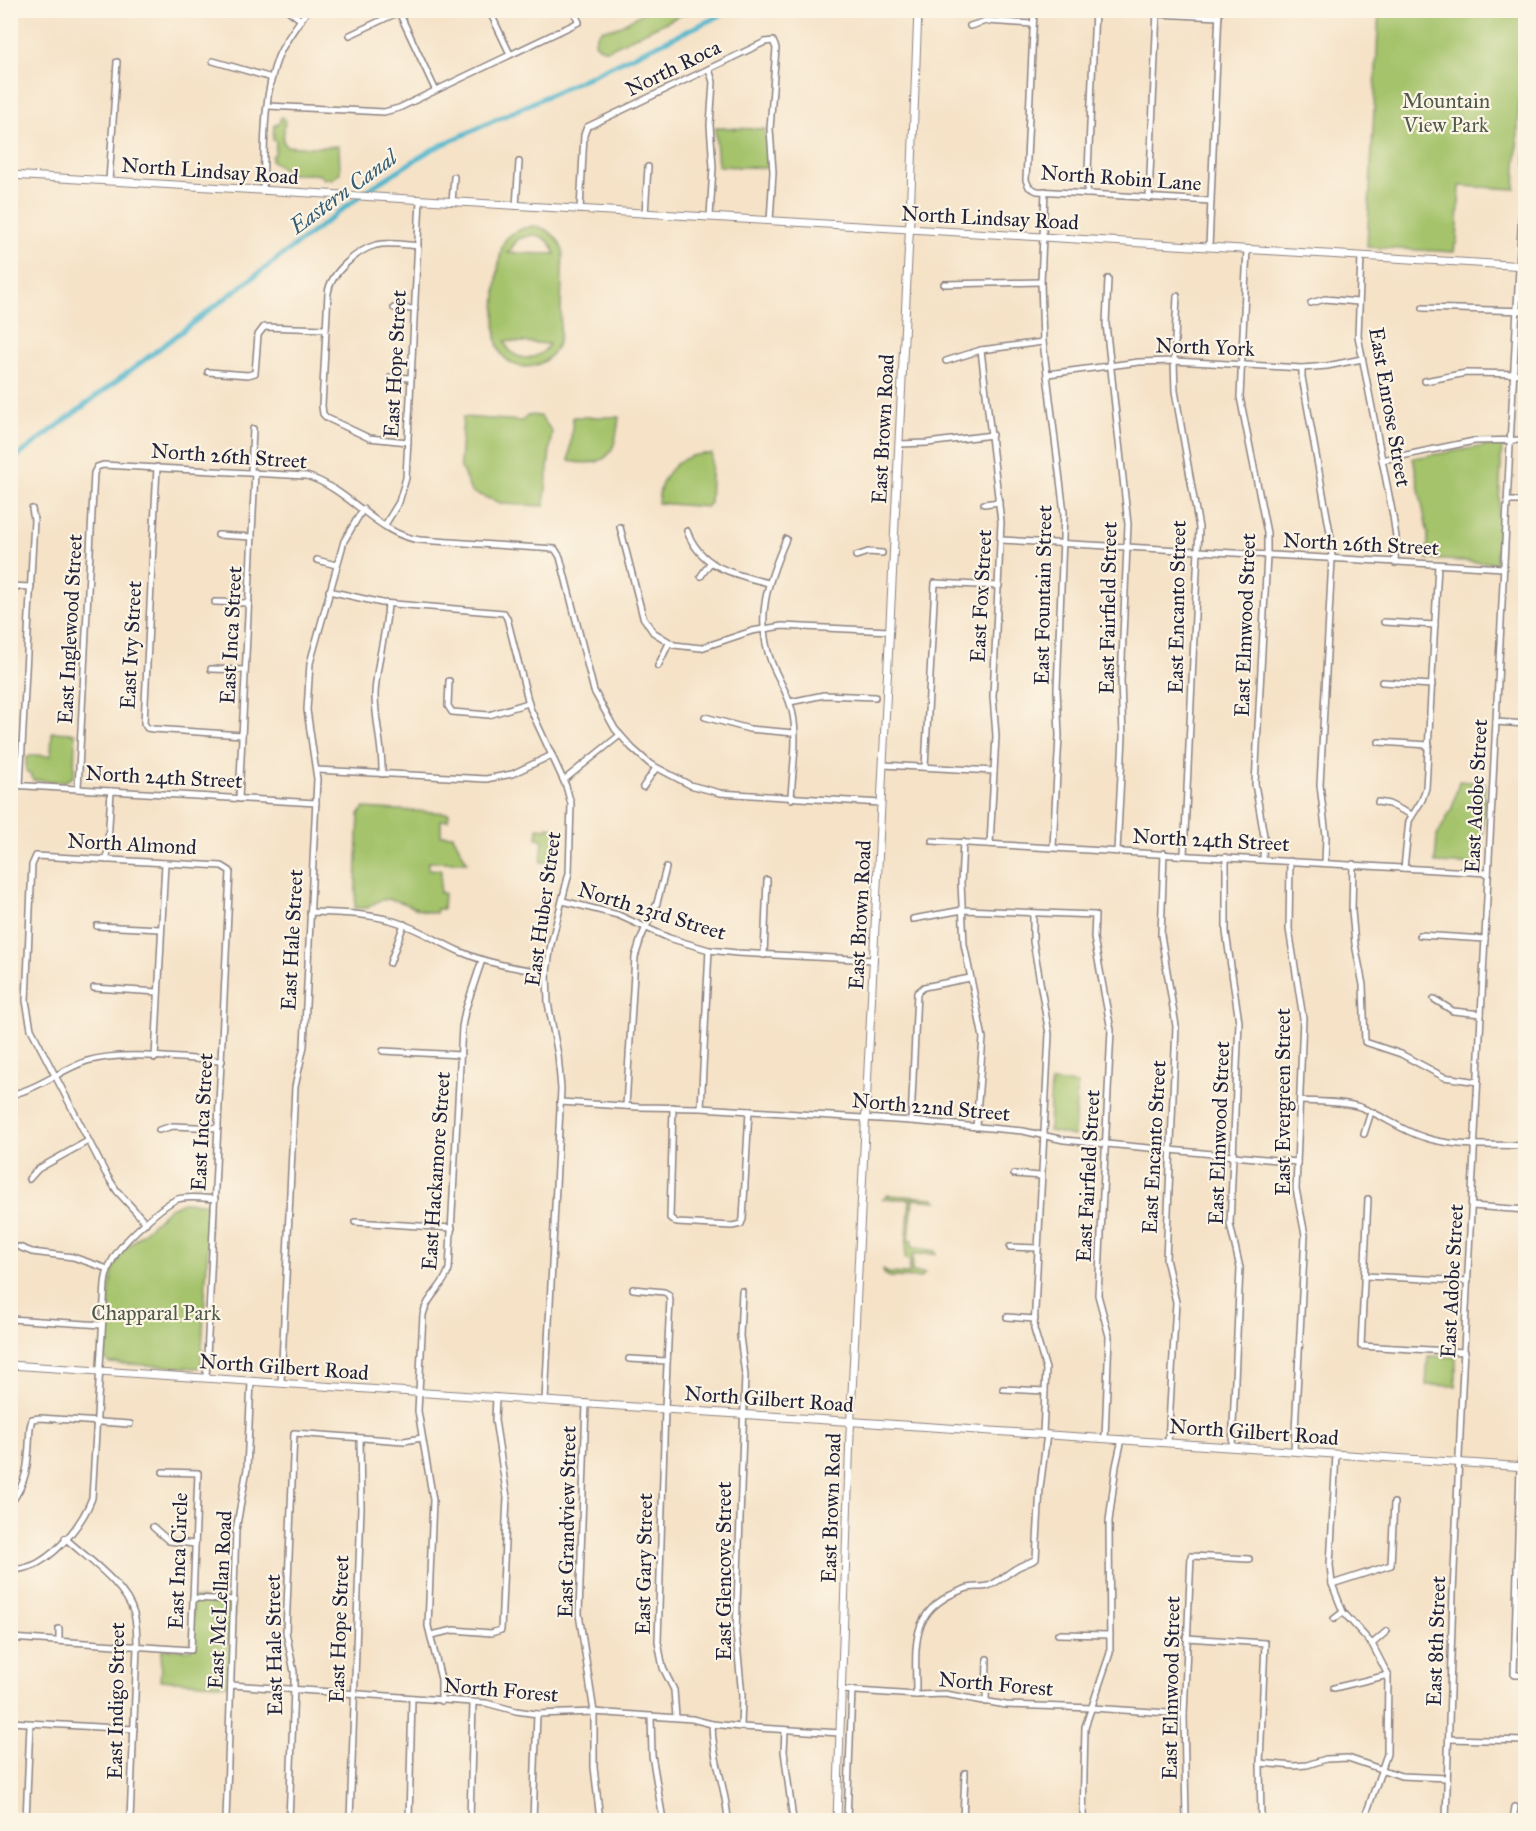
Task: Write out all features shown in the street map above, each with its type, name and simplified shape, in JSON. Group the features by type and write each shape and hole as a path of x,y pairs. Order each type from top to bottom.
{"main road":[{"name":"East Brown Road","path":"837,1821 850,1421 910,229 918,10"},
{"name":"North Lindsay Road","path":"10,175 1522,266"},
{"name":"North Gilbert Road","path":"10,1365 1523,1467"}],"street":[{"path":"288,10 301,20"},
{"path":"263,191 272,78 283,47 308,10"},
{"path":"489,10 510,54"},
{"path":"268,106 384,112 399,108 579,22 573,10"},
{"path":"970,26 986,21 1033,24 1034,10"},
{"path":"1088,194 1095,10"},
{"path":"350,35 398,11 435,89"},
{"path":"1149,198 1157,12 1219,14 1209,247"},
{"name":"North Robin Lane","path":"1033,24 1026,180 1029,187 1045,191 1210,201"},
{"name":"North Roca","path":"580,210 584,135 587,127 765,42 774,41 776,48 770,129 773,172 770,221"},
{"path":"213,61 272,78"},
{"name":"North Lindsay Road","path":"109,181 117,62"},
{"path":"709,69 713,82 710,125 713,167 710,218"},
{"name":"East Adobe Street","path":"1459,1462 1510,439 1517,311 1522,266 1526,131"},
{"path":"516,206 519,162"},
{"path":"645,214 648,167"},
{"path":"452,202 454,177"},
{"path":"1043,237 1045,191"},
{"name":"East Hope Street","path":"385,525 399,502 405,484 420,200"},
{"name":"East Fountain Street","path":"1043,237 1041,282 1043,342 1064,513 1057,689 1059,736 1053,847"},
{"path":"408,442 369,438 323,414 328,288 338,270 364,250 377,245 418,246"},
{"name":"East Elmwood Street","path":"1247,249 1240,364 1241,405 1267,533 1256,784 1264,836 1263,859"},
{"name":"East Enrose Street","path":"1361,256 1357,324 1396,537 1395,563"},
{"name":"East Fairfield Street","path":"1108,279 1106,324 1128,524 1121,681 1123,737 1117,851"},
{"path":"944,284 1041,282"},
{"name":"East Encanto Street","path":"1177,297 1175,391 1199,528 1184,855"},
{"path":"1311,303 1325,299 1358,302"},
{"path":"394,308 415,309"},
{"path":"1424,308 1526,311"},
{"path":"208,372 248,375 255,373 259,333 264,327 326,329"},
{"path":"946,361 981,350 1043,342"},
{"name":"East Fox Street","path":"981,350 992,435 1001,540 993,696 996,736 990,844"},
{"name":"North York","path":"1048,374 1139,362 1174,361 1302,368 1362,359"},
{"path":"1302,368 1331,538 1332,559 1320,785 1326,836 1325,862"},
{"path":"1425,381 1466,373 1526,374"},
{"path":"391,377 411,378"},
{"path":"253,472 254,429"},
{"path":"899,444 992,435"},
{"path":"1382,460 1474,441 1526,440"},
{"name":"North 26th Street","path":"96,469 103,465 294,474 317,479 333,487 401,536 557,550 592,685 604,711 620,735"},
{"name":"East Ivy Street","path":"157,467 144,723 147,728 153,729 242,735"},
{"path":"88,468 96,469"},
{"name":"East Inglewood Street","path":"78,789 96,469"},
{"name":"East Inca Street","path":"239,799 253,472"},
{"path":"1508,501 1526,501"},
{"path":"984,504 999,502"},
{"path":"20,785 34,517 32,509"},
{"name":"East Hale Street","path":"280,1383 295,1089 304,1046 316,803 317,770 308,723 307,685 311,655 346,534 363,509"},
{"path":"620,527 643,617 653,632 669,643 681,647 701,648 764,628 792,626 890,631"},
{"path":"687,531 694,546 710,563 727,572 768,583"},
{"path":"218,535 252,537"},
{"path":"786,539 768,583 764,605 764,628 771,659 790,702 794,720 791,799"},
{"name":"North 26th Street","path":"1001,540 1504,568"},
{"path":"856,556 868,552 882,553"},
{"path":"317,560 336,566"},
{"path":"701,576 710,563"},
{"path":"1404,868 1407,830 1426,788 1438,565"},
{"path":"925,767 935,583 999,586"},
{"path":"10,586 30,587"},
{"path":"329,591 365,601 388,604 387,627 378,664 375,693 376,719 382,753 382,774"},
{"path":"215,602 249,603"},
{"name":"East Huber Street","path":"388,604 504,613 528,703 564,780 570,799 572,814 570,856 563,902 551,944 547,972 549,1011 560,1072 560,1102 545,1401"},
{"path":"1384,622 1435,625"},
{"path":"658,666 669,643"},
{"path":"211,669 245,670"},
{"path":"449,681 448,706 452,712 489,715 528,703"},
{"path":"1382,682 1432,685"},
{"path":"790,702 824,695 875,697"},
{"path":"705,717 749,729 794,733"},
{"path":"1496,723 1526,724"},
{"path":"564,780 620,735 656,768 682,782 711,791 791,799 881,803"},
{"path":"1379,742 1429,745"},
{"path":"317,770 493,779 519,771 552,755"},
{"path":"883,765 994,771"},
{"path":"643,787 656,768"},
{"name":"North 24th Street","path":"10,785 316,803"},
{"path":"107,860 111,791"},
{"path":"1378,802 1389,804 1412,815"},
{"name":"North 24th Street","path":"932,841 1488,873"},
{"path":"963,842 964,944 982,1038 976,1127"},
{"name":"East Encanto Street","path":"1164,854 1161,935 1176,1026 1166,1259 1176,1302 1168,1442"},
{"name":"North Almond","path":"54,1077 33,1036 26,1008 34,858 41,855 222,866 229,869"},
{"name":"East Elmwood Street","path":"1226,857 1226,932 1239,1022 1230,1224 1240,1268 1232,1447"},
{"name":"East Evergreen Street","path":"1290,861 1289,929 1303,1018 1296,1189 1305,1235 1294,1451"},
{"path":"155,1058 165,863"},
{"path":"1353,864 1353,919 1363,985 1365,1042 1401,1054 1444,1077 1478,1082"},
{"path":"626,1106 634,963 638,945 657,903 666,868"},
{"name":"East Inca Street","path":"206,1378 231,876 229,869"},
{"path":"764,955 767,880"},
{"name":"North 23rd Street","path":"563,902 618,915 677,941 709,950 874,960"},
{"path":"913,919 963,910 1033,913 1033,941 1048,1034 1034,1329 1046,1370 1045,1434 1038,1505 1036,1559 1019,1566 1001,1580 986,1587 967,1588 945,1598 924,1614 917,1634 916,1695"},
{"path":"310,912 368,916 404,924 455,950 482,960 508,967 547,972"},
{"name":"East Fairfield Street","path":"1033,913 1095,915 1094,938 1111,1030 1098,1295 1109,1336 1105,1438"},
{"path":"390,963 404,924"},
{"path":"97,926 161,929"},
{"path":"1420,935 1485,939"},
{"path":"701,1108 709,950"},
{"name":"East Hackamore Street","path":"441,1701 441,1679 428,1618 433,1500 418,1417 419,1392 424,1310 428,1300 448,1275 464,1016 482,960"},
{"path":"911,1121 918,993 924,987 970,978"},
{"path":"94,988 158,992"},
{"path":"1434,999 1453,1011 1481,1014"},
{"path":"383,1051 461,1055"},
{"path":"10,1095 32,1088 81,1064 104,1058 222,1061"},
{"path":"54,1077 112,1183 146,1223"},
{"path":"1300,1101 1340,1103 1360,1107 1423,1137 1451,1143 1526,1146"},
{"name":"North 22nd Street","path":"560,1102 911,1121 1023,1131 1064,1140 1297,1162"},
{"path":"673,1107 669,1212 671,1221 732,1226 741,1224 744,1216 749,1111"},
{"path":"1364,1134 1371,1113"},
{"path":"159,1130 173,1126 218,1128"},
{"path":"29,1179 38,1168 88,1141"},
{"path":"1014,1174 1041,1176"},
{"path":"10,1571 37,1564 49,1556 82,1519 92,1497 102,1325 108,1269 121,1246 174,1200 190,1197 215,1199"},
{"path":"1368,1199 1361,1346 1465,1352"},
{"path":"1472,1206 1526,1210"},
{"path":"355,1222 452,1228"},
{"path":"19,1247 32,1252 72,1257 108,1269"},
{"path":"1010,1247 1038,1248"},
{"path":"1364,1276 1468,1281"},
{"name":"East Gary Street","path":"633,1289 664,1292 669,1297 658,1642 663,1668 674,1690 676,1717"},
{"name":"East Glencove Street","path":"741,1727 742,1696 736,1633 745,1370 740,1336 742,1292"},
{"path":"1007,1317 1035,1319"},
{"path":"10,1319 102,1325"},
{"path":"629,1359 667,1361"},
{"name":"East McLellan Road","path":"226,1821 236,1530 247,1469 251,1381"},
{"path":"1003,1389 1045,1391"},
{"path":"431,1635 454,1630 491,1633 501,1630 507,1497 495,1420 496,1397"},
{"name":"East Grandview Street","path":"586,1403 579,1614 594,1712 594,1767 600,1821"},
{"path":"10,1504 22,1488 26,1476 30,1427 33,1419 130,1424"},
{"path":"1526,1429 1514,1675 1526,1675"},
{"name":"East Hale Street","path":"289,1821 294,1672 286,1632 294,1433 360,1438"},
{"path":"360,1438 404,1441 422,1438"},
{"name":"East Hope Street","path":"350,1821 361,1507 360,1438"},
{"path":"1083,1821 1085,1727 1107,1666 1110,1635 1108,1521 1122,1439"},
{"path":"1336,1454 1330,1565 1332,1584 1343,1612 1372,1644 1388,1675 1388,1745 1364,1821"},
{"name":"East 8th Street","path":"1446,1821 1459,1462"},
{"name":"East Inca Circle","path":"137,1647 191,1650 198,1473 163,1472"},
{"path":"1332,1584 1391,1565 1394,1503"},
{"path":"153,1527 169,1541 195,1544"},
{"name":"East Indigo Street","path":"65,1538 114,1583 126,1597 134,1613 137,1647 130,1821"},
{"name":"East Elmwood Street","path":"1186,1821 1184,1714 1191,1556 1249,1560"},
{"path":"193,1598 234,1600"},
{"path":"1334,1619 1343,1612"},
{"path":"58,1641 59,1629"},
{"path":"1372,1644 1387,1630"},
{"path":"1058,1634 1110,1635"},
{"path":"10,1638 137,1647"},
{"path":"1186,1638 1264,1643 1260,1763 1261,1821"},
{"path":"986,1702 987,1659"},
{"path":"1334,1688 1388,1675"},
{"name":"North Forest","path":"231,1685 473,1702 537,1714 594,1712 676,1717 741,1727 840,1733"},
{"name":"North Forest","path":"841,1690 916,1695 945,1694 1006,1705 1184,1714"},
{"path":"847,1821 852,1690"},
{"path":"409,1821 412,1698"},
{"path":"470,1821 473,1702"},
{"path":"533,1821 537,1714"},
{"path":"651,1716 652,1755 663,1821"},
{"path":"10,1722 134,1729"},
{"path":"27,1821 30,1724"},
{"path":"712,1724 712,1746 727,1801 728,1821"},
{"path":"785,1731 784,1751 793,1821"},
{"path":"1449,1739 1526,1741"},
{"path":"1260,1763 1294,1766 1307,1765 1326,1759 1348,1758 1401,1776 1447,1778"},
{"path":"963,1821 965,1773"},
{"path":"1513,1821 1515,1807"}],"green space":[{"path":"646,11 690,11 607,50 595,43 596,36 603,29 616,28"},
{"name":"Mountain View Park","path":"1379,11 1524,11 1515,189 1460,186 1457,243 1454,252 1367,247"},
{"path":"282,117 285,120 283,141 286,146 339,146 340,173 332,179 324,179 320,175 313,174 290,174 272,161 276,142 273,140 274,126 280,122"},
{"path":"715,128 765,129 768,168 718,166"},
{"path":"533,226 552,234 563,251 560,335 552,354 536,365 526,367 508,361 500,352 497,344 495,314 499,261 505,240 514,232","holes":["533,235 547,241 555,254 508,253 518,239","505,341 549,344 539,355 526,358 513,353"]},
{"path":"528,415 540,416 552,431 544,506 503,504 471,492 460,465 463,417 522,421"},
{"path":"573,417 619,417 612,448 602,460 583,463 569,461"},
{"path":"1502,445 1496,563 1427,559 1428,535 1413,458"},
{"path":"712,454 710,503 706,507 658,503 662,485 670,470 684,459"},
{"path":"52,732 75,733 74,776 64,782 33,780 26,771 26,758 33,755 51,756"},
{"path":"1459,781 1485,783 1481,865 1435,863 1437,836 1452,808"},
{"path":"364,808 449,813 448,820 441,820 441,835 453,835 467,862 428,862 428,869 441,870 440,893 444,893 443,909 437,909 436,913 427,912 394,900 377,902 368,908 355,908 359,814"},
{"path":"548,827 560,834 557,863 541,862 543,840 537,838 538,828 547,829"},
{"path":"1051,1082 1077,1084 1074,1136 1049,1131"},
{"path":"888,1195 934,1198 937,1201 913,1199 909,1240 912,1241 911,1247 935,1251 936,1254 913,1254 912,1272 925,1273 921,1278 890,1277 884,1274 883,1270 888,1273 909,1274 910,1260 905,1259 910,1199 883,1199"},
{"name":"Chapparal Park","path":"183,1202 206,1203 210,1208 201,1366 198,1368 109,1363 105,1359 113,1269 123,1251 170,1208"},
{"path":"1428,1356 1456,1357 1456,1386 1426,1385"},
{"path":"193,1598 234,1600 231,1685 160,1680 162,1649 191,1650"}],"waterway":[{"name":"Eastern Canal","path":"10,462 372,187 431,150 732,10"}]}
